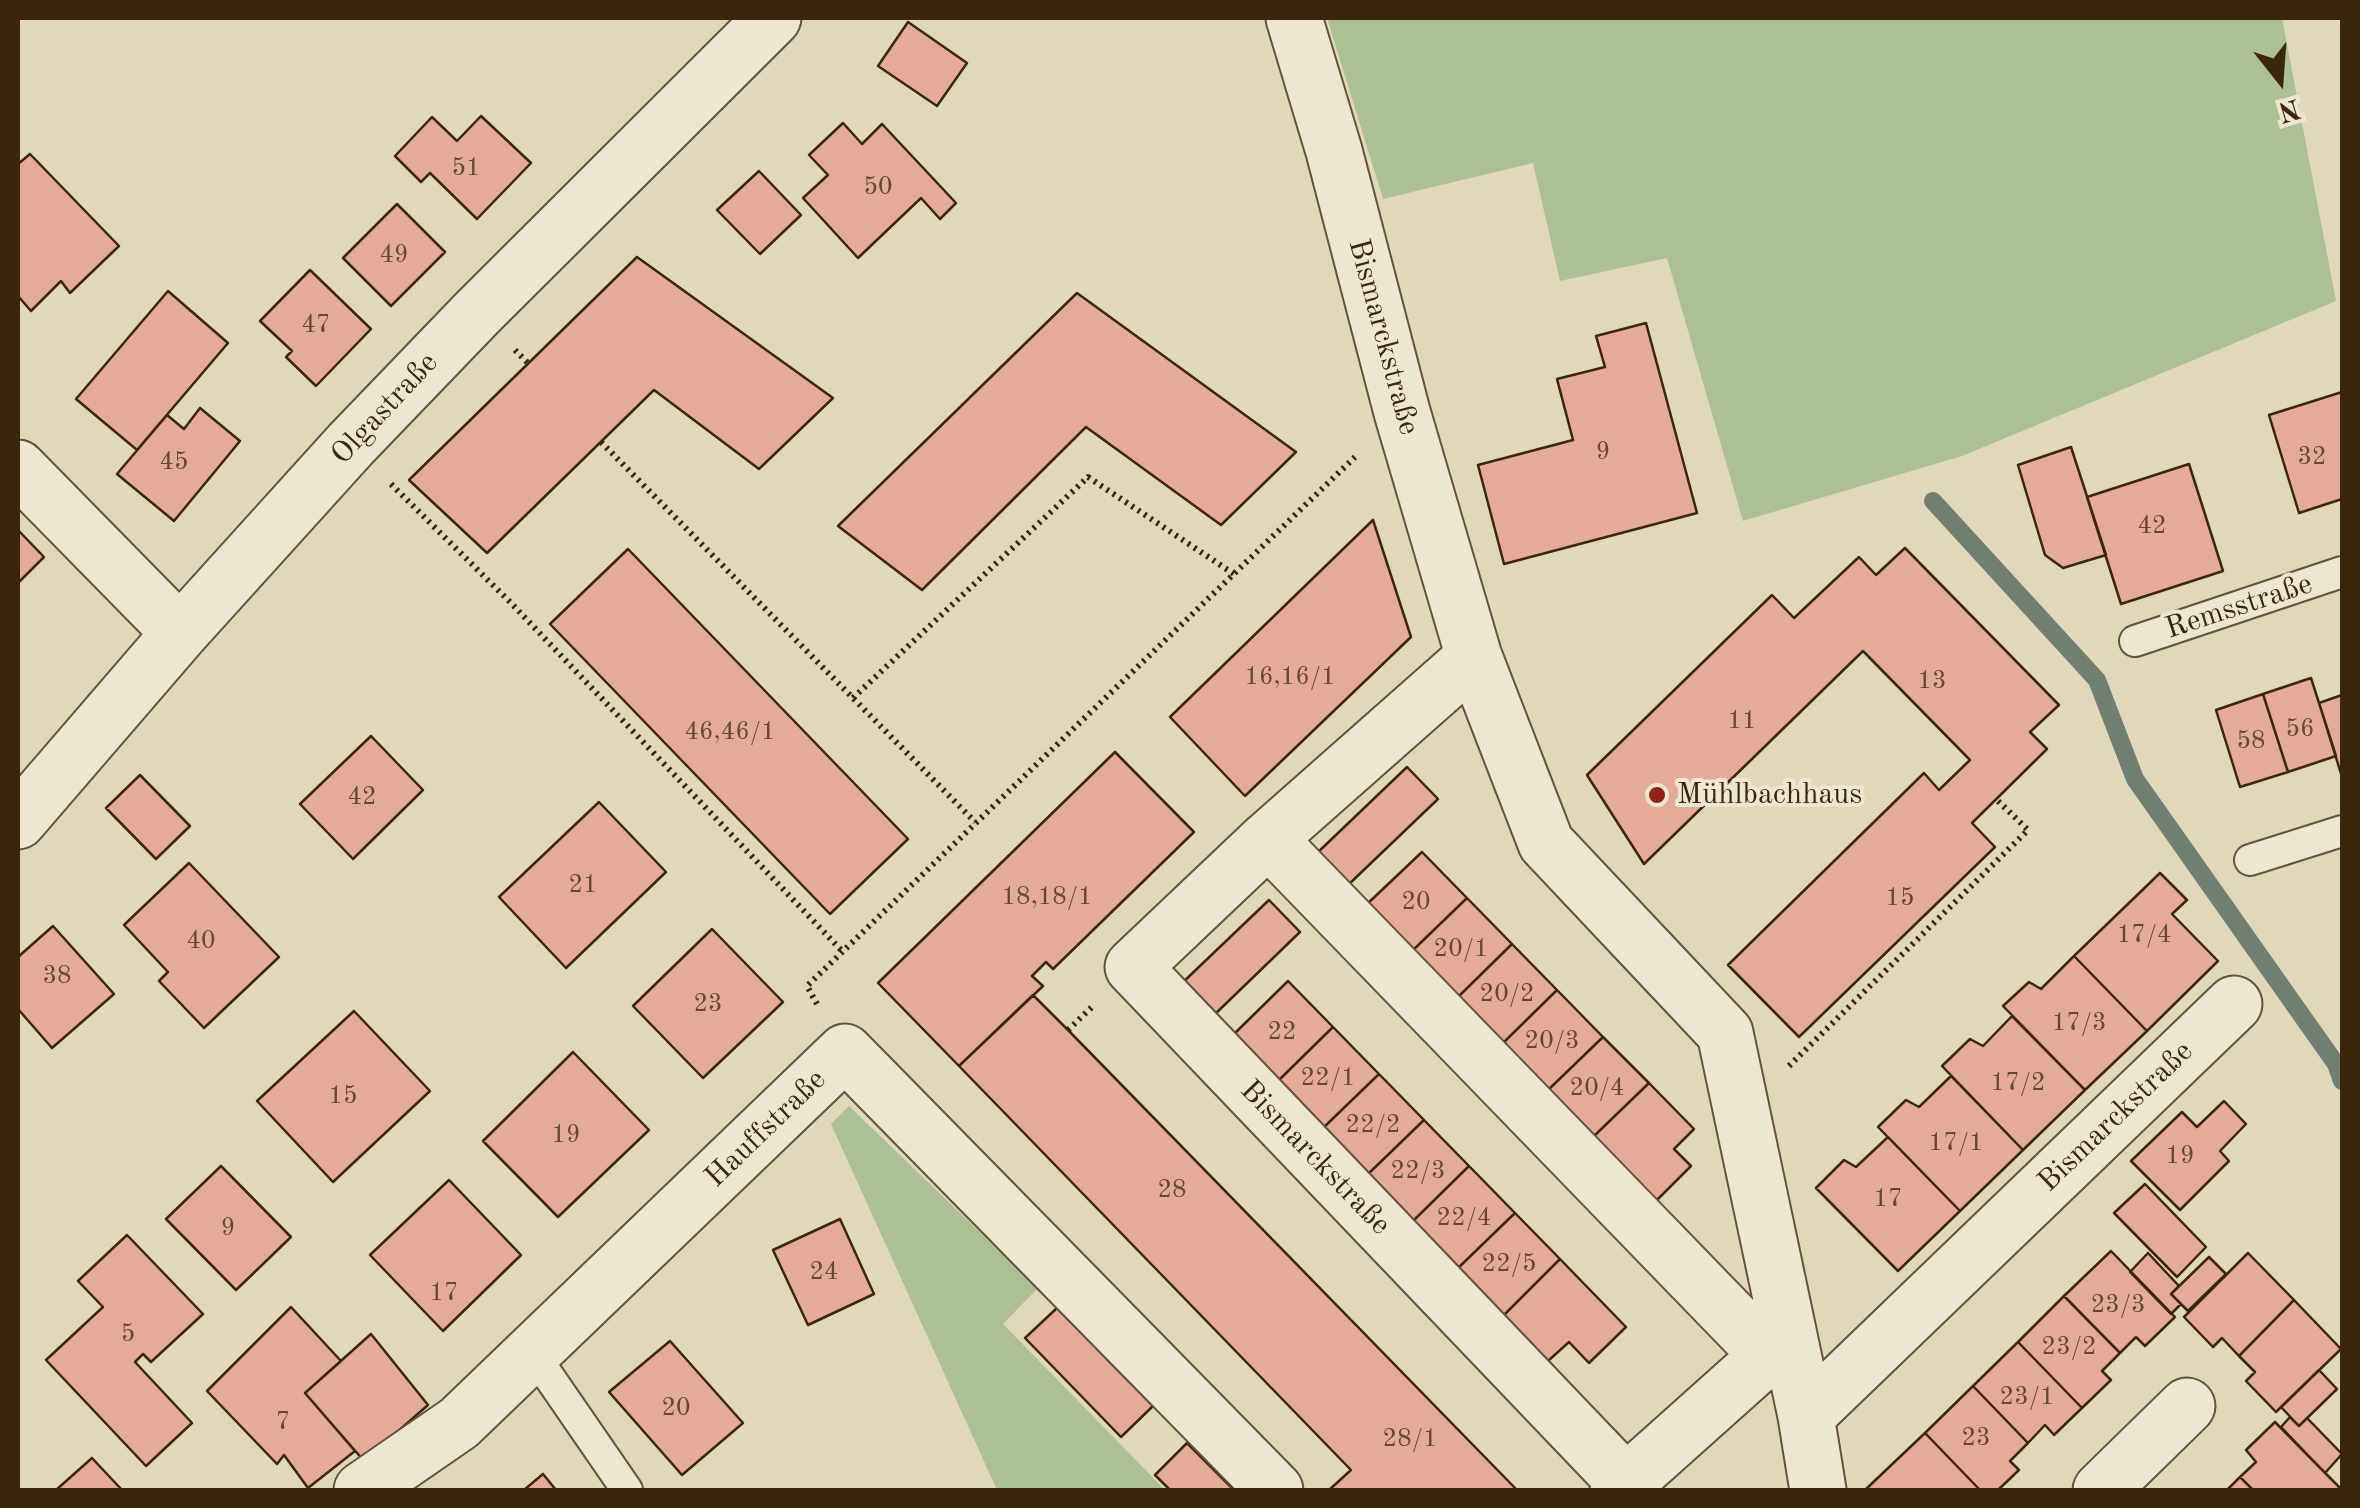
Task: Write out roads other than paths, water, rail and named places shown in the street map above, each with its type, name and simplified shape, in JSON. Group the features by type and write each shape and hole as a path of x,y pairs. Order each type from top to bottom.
{"street":[{"name":"Olgastraße","path":"18,821 180,633 351,444 477,312 774,18"},
{"name":"Bismarckstraße","path":"1294,18 1474,657 1546,843 1725,1033 1742,1112 1779,1346 1806,1416 1818,1490"},
{"path":"18,468 180,633"},
{"name":"Bismarckstraße","path":"1474,657 1268,839 1134,967 1622,1487 1779,1346"},
{"path":"1268,839 1779,1346"},
{"name":"Bismarckstraße","path":"1806,1416 2234,1004"},
{"name":"Hauffstraße","path":"362,1490 459,1424 845,1052 1275,1490"},
{"path":"2101,1490 2187,1406"}],"lane":[{"name":"Remsstraße","path":"2135,642 2342,572"},
{"path":"2250,860 2342,831"},
{"path":"532,1352 627,1490"}],"waterway":[{"path":"1933,501 2097,680 2135,779 2336,1064 2342,1081"}],"place":[{"name":"Mühlbachhaus","path":"1657,795"}]}
